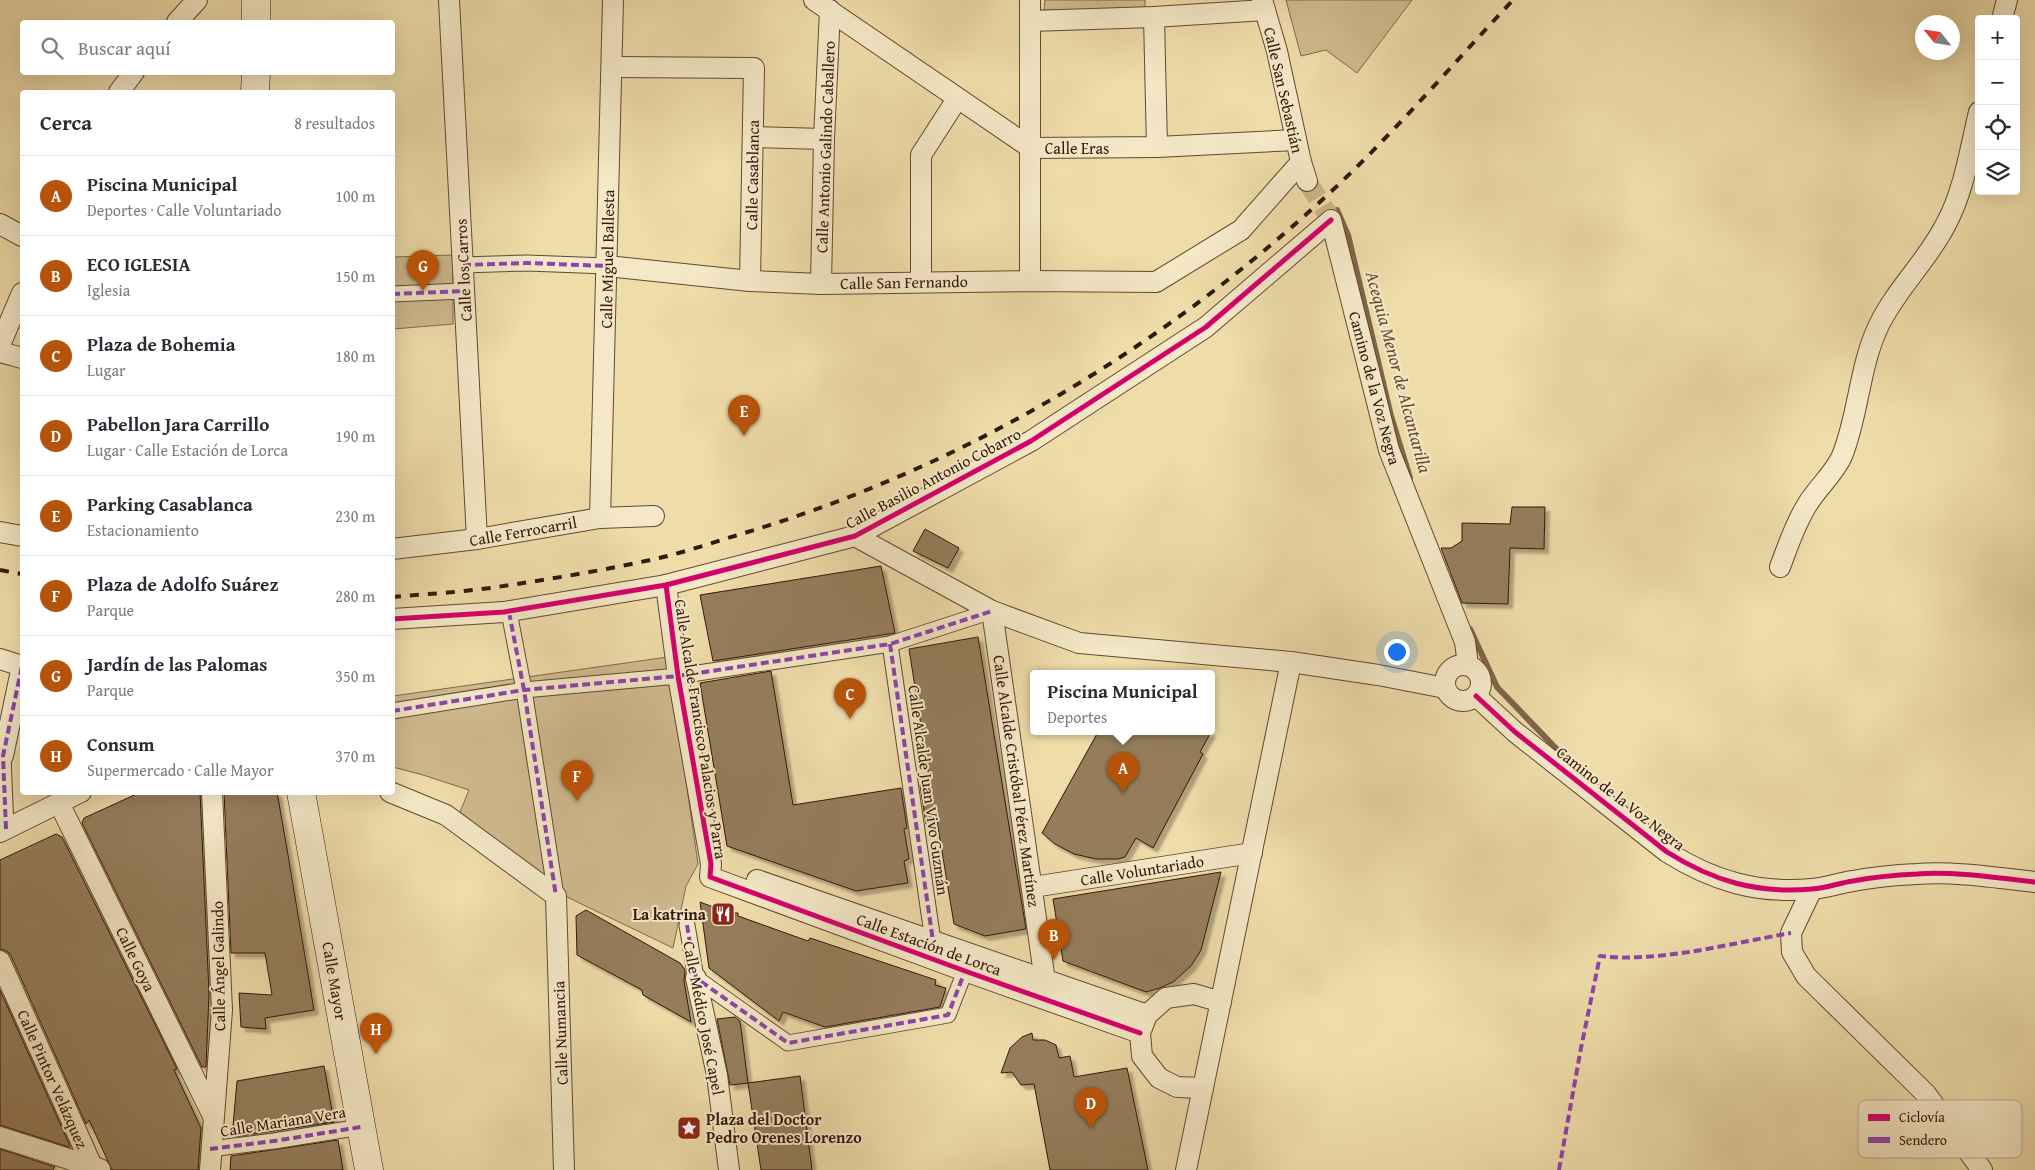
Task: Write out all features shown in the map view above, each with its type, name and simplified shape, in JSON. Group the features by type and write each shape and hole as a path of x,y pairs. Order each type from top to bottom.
{"main road":[{"path":"256,0 256,20"},
{"path":"256,75 256,90"},
{"name":"Calle Mayor","path":"302,795 369,1170"}],"street":[{"path":"179,20 197,0"},
{"name":"Calle los Carros","path":"449,0 477,539"},
{"name":"Calle Miguel Ballesta","path":"600,518 613,0"},
{"path":"1030,0 1030,281"},
{"path":"2003,15 2007,0"},
{"name":"Calle Eras","path":"822,5 1031,148 1157,148 1296,140"},
{"name":"Calle Antonio Galindo Caballero","path":"821,284 824,140 822,5"},
{"path":"1030,21 1154,17 1263,5"},
{"name":"Calle San Sebastián","path":"1263,5 1277,51 1301,162 1307,181"},
{"path":"1154,17 1157,148"},
{"name":"Calle Casablanca","path":"612,67 754,68 750,281"},
{"path":"120,90 132,75"},
{"path":"921,281 921,155 957,99"},
{"path":"1780,567 1798,520 1807,504 1841,459 1847,443 1870,349 1878,326 1891,302 1932,249 1947,223 1959,190 1975,128"},
{"path":"753,137 824,140"},
{"name":"Calle San Fernando","path":"463,265 527,263 607,266 750,281 821,284 921,281 1156,282 1240,230 1301,162"},
{"name":"Calle Basilio Antonio Cobarro","path":"395,619 508,612 666,585 855,536 1031,441 1206,327 1331,220"},
{"name":"Camino de la Voz Negra","path":"1331,220 1388,450 1465,642 1468,665"},
{"path":"0,224 20,235"},
{"path":"395,294 464,291"},
{"path":"0,345 20,298"},
{"path":"0,352 20,357"},
{"name":"Calle Ferrocarril","path":"395,548 477,539 600,518 654,516"},
{"path":"0,532 20,536"},
{"path":"855,536 992,610 1079,644 1291,662 1378,675 1445,688"},
{"name":"Calle Alcalde Francisco Palacios y Parra","path":"666,585 678,676 710,870"},
{"path":"395,711 524,690 678,676 890,644 992,610"},
{"name":"Calle Alcalde Cristóbal Pérez Martínez","path":"992,610 1045,981"},
{"path":"508,612 524,690 556,896"},
{"name":"Calle Alcalde Juan Vivo Guzmán","path":"890,644 933,941"},
{"path":"0,659 20,665"},
{"path":"1186,1170 1291,662"},
{"path":"1468,665 1475,668 1482,682 1476,696 1465,701 1458,701 1445,688 1444,681 1450,669 1455,666 1468,665"},
{"path":"20,675 3,756 3,830 75,795"},
{"name":"Camino de la Voz Negra","path":"1476,696 1515,732 1667,852 1692,868 1717,879 1769,889 1812,889 1854,881 1920,873 1986,876 2035,882"},
{"path":"395,794 446,816 556,896"},
{"name":"Calle Ángel Galindo","path":"210,1170 210,1149 222,1010 212,795"},
{"name":"Calle Goya","path":"59,803 213,1116"},
{"name":"Calle Voluntariado","path":"1033,887 1252,853"},
{"name":"Calle Estación de Lorca","path":"710,870 933,941 1045,981 1143,1024"},
{"name":"Calle Estación de Lorca","path":"710,870 965,971 1143,1024"},
{"path":"1812,889 1791,933 1792,952 1806,976 1930,1100"},
{"name":"Calle Numancia","path":"556,896 564,1170"},
{"name":"Calle Médico José Capel","path":"687,925 696,978 717,1075 729,1170"},
{"name":"Calle Pintor Velázquez","path":"0,961 96,1169"},
{"path":"696,978 788,1043 948,1015 965,971"},
{"path":"1203,1088 1177,1087 1158,1078 1142,1056 1143,1024 1166,998 1194,994 1221,1002"},
{"name":"Calle Mariana Vera","path":"210,1149 274,1141 361,1126"},
{"path":"0,1137 96,1169"},
{"path":"1973,1158 1982,1170"}],"shaded area":[{"path":"1045,0 1145,0 1145,10 1044,10"},
{"path":"1286,0 1412,0 1357,73 1326,50 1301,56"},
{"path":"453,255 453,324 395,329 395,257"},
{"path":"668,657 698,864 686,886 673,948 569,898 460,812 469,790 395,768 395,696"}],"building":[{"path":"1512,507 1545,507 1544,549 1510,548 1508,604 1462,603 1441,548 1451,548 1462,541 1462,523 1510,524"},
{"path":"925,529 959,548 948,568 913,551"},
{"path":"881,566 895,633 713,661 700,595"},
{"path":"978,637 1026,929 985,936 954,924 937,821 926,824 920,785 930,783 909,649"},
{"path":"771,671 793,805 901,788 907,828 904,829 909,859 904,861 908,883 856,891 727,846 700,683"},
{"path":"1096,735 1209,735 1200,752 1203,754 1153,848 1136,838 1125,857 1118,859 1096,859 1074,854 1055,844 1042,833"},
{"path":"134,795 200,795 209,993 206,1067 202,1067 82,823 84,818"},
{"path":"224,795 278,795 314,1010 265,1018 266,1029 241,1027 239,993 272,995 265,953 231,953"},
{"path":"56,834 62,837 177,1069 174,1070 201,1128 198,1170 112,1170 89,1120 86,1124 11,956 7,951 0,949 0,860"},
{"path":"1221,872 1201,950 1191,966 1173,982 1146,992 1063,961 1053,899"},
{"path":"700,902 729,913 738,913 738,916 808,941 810,938 936,980 935,985 946,988 940,1007 825,1027 783,1012 779,1021 709,968"},
{"path":"586,910 680,963 685,970 684,981 691,1022 643,995 642,990 577,955 576,916"},
{"path":"0,990 70,1146 69,1147 0,1125"},
{"path":"735,1017 740,1021 748,1083 730,1085 717,1019"},
{"path":"1032,1033 1033,1040 1045,1040 1056,1045 1059,1058 1070,1056 1074,1077 1127,1068 1148,1170 1050,1170 1034,1084 1021,1085 1012,1072 1001,1073 1010,1048 1022,1037"},
{"path":"324,1066 334,1122 232,1137 237,1081"},
{"path":"800,1076 812,1170 761,1170 748,1083"},
{"path":"338,1140 343,1170 230,1170 231,1156"},
{"path":"0,1149 55,1167 53,1170 0,1170"}],"waterway":[{"name":"Acequia Menor de Alcantarilla","path":"1337,210 1348,235 1391,416 1410,478"},
{"name":"Acequia Menor de Alcantarilla","path":"1470,629 1497,687 1573,766"}],"tunnel":[{"path":"1307,181 1331,220"}],"railway":[{"path":"395,597 517,584 578,574 679,553 822,507 900,476 977,440 1051,400 1122,356 1191,308 1258,256 1322,200 1372,152 1513,0"},
{"path":"0,570 20,574"}],"marked path":[{"path":"463,265 527,263 607,266"},
{"path":"395,294 464,291"},
{"path":"395,711 524,690 678,676 890,644 992,611"},
{"path":"509,612 524,690 556,896"},
{"path":"890,644 933,941"},
{"path":"6,829 3,756 20,675"},
{"path":"687,925 696,978 788,1043 948,1015 965,971"},
{"path":"1559,1170 1600,956 1647,957 1696,951 1791,933"},
{"path":"210,1149 361,1127"}],"cycle path":[{"path":"395,619 504,612 666,585 855,536 1031,441 1206,327 1331,220"},
{"path":"666,585 678,676 711,864 710,877 1140,1033"},
{"path":"1476,696 1515,732 1667,852 1701,871 1719,878 1754,887 1792,890 1817,888 1877,877 1931,873 1976,875 2035,882"}],"place":[{"name":"Jardín de las Palomas","path":"423,291"},
{"name":"Parking Casablanca","path":"744,436"},
{"name":"Plaza de Bohemia","path":"850,719"},
{"name":"Piscina Municipal","path":"1123,793"},
{"name":"Plaza de Adolfo Suárez","path":"577,801"},
{"name":"La katrina","path":"723,914"},
{"name":"ECO IGLESIA","path":"1054,960"},
{"name":"Consum","path":"376,1054"},
{"name":"Plaza del Doctor Pedro Orenes Lorenzo","path":"689,1128"},
{"name":"Pabellon Jara Carrillo","path":"1091,1128"}]}
